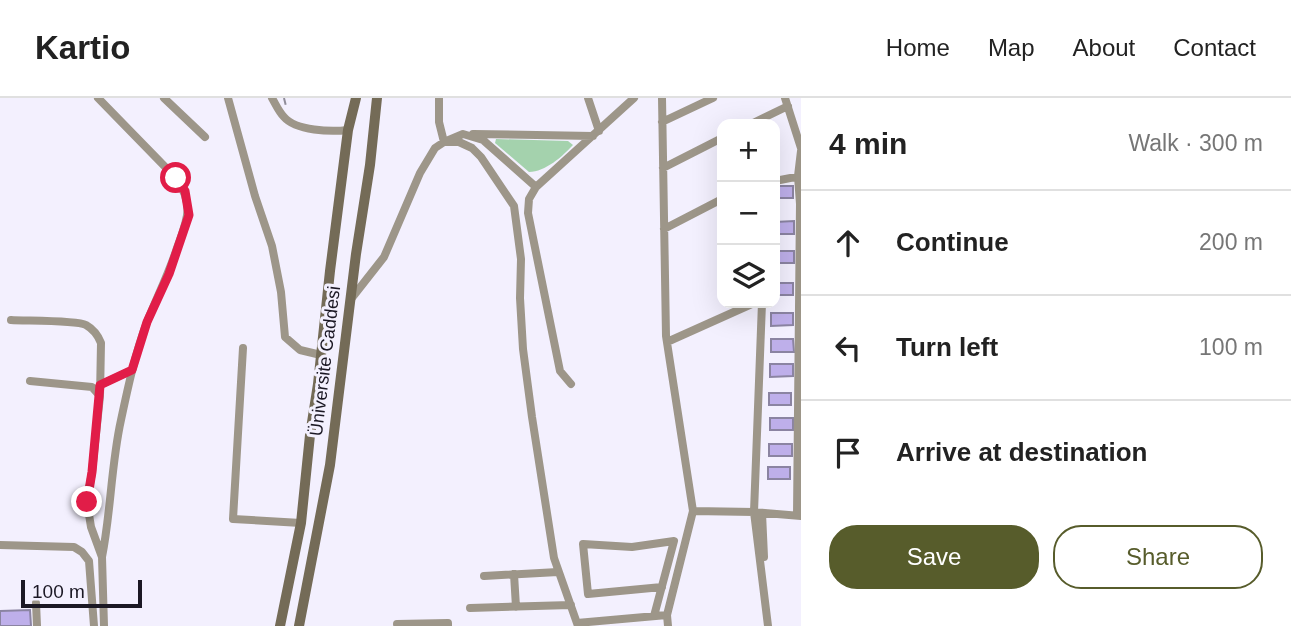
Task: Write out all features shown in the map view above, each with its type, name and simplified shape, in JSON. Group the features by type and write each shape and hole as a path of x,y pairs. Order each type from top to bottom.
{"main road":[{"name":"Üniversite Caddesi","path":"279,626 301,523 348,130 356,98"},
{"name":"Üniversite Caddesi","path":"299,626 330,465 377,98"}],"street":[{"path":"98,98 176,178 185,191 189,215 169,274 147,322 120,423 102,557 104,626"},
{"path":"164,98 205,137"},
{"path":"228,98 272,246 281,292 285,337 300,350 321,355"},
{"path":"272,98 284,118 291,124 332,132 348,130"},
{"path":"439,98 439,122 444,142"},
{"path":"588,98 596,134"},
{"path":"571,384 560,370 528,213 529,199 536,187 634,98"},
{"path":"662,98 667,342 693,511 667,615 668,626"},
{"path":"662,122 713,98"},
{"path":"693,511 799,515 801,150 787,102 759,119"},
{"path":"351,299 384,257 419,173 435,148 463,134 596,134"},
{"path":"463,134 483,140 536,187"},
{"path":"663,168 717,141"},
{"path":"444,142 459,142 472,148 514,206 521,259 523,349 554,558 577,624 667,615"},
{"path":"780,180 800,176"},
{"path":"664,229 717,202"},
{"path":"667,342 743,308"},
{"path":"762,308 758,512 769,626"},
{"path":"11,320 86,325 101,342 100,396 87,502 91,527 102,557"},
{"path":"243,348 233,519 301,523"},
{"path":"100,385 132,370"},
{"path":"30,381 92,387 100,396"},
{"path":"654,617 662,587 674,541 632,547 583,544 588,594 662,587"},
{"path":"0,545 74,547 82,552 89,561 94,626"},
{"path":"484,576 558,572"},
{"path":"513,574 516,607"},
{"path":"36,603 37,626"},
{"path":"470,608 571,605"},
{"path":"397,624 448,623 448,626"}],"green space":[{"path":"496,139 568,141 573,145 547,166 529,172 495,143"}],"building":[{"path":"780,186 793,186 793,198 780,198"},
{"path":"794,221 794,234 780,234 780,222"},
{"path":"780,251 794,251 794,263 780,263"},
{"path":"780,283 793,283 793,295 780,295"},
{"path":"771,313 793,313 793,325 771,326"},
{"path":"771,339 793,339 794,352 771,352"},
{"path":"770,364 793,364 793,376 770,377"},
{"path":"769,393 791,393 791,405 769,405"},
{"path":"770,418 793,418 793,430 770,430"},
{"path":"769,444 792,444 792,456 769,456"},
{"path":"768,467 790,467 790,479 768,479"},
{"path":"30,610 31,626 0,626 0,611"}],"route":[{"path":"87,502 100,385 132,370 147,322 169,274 189,215 185,191 176,178"}]}
